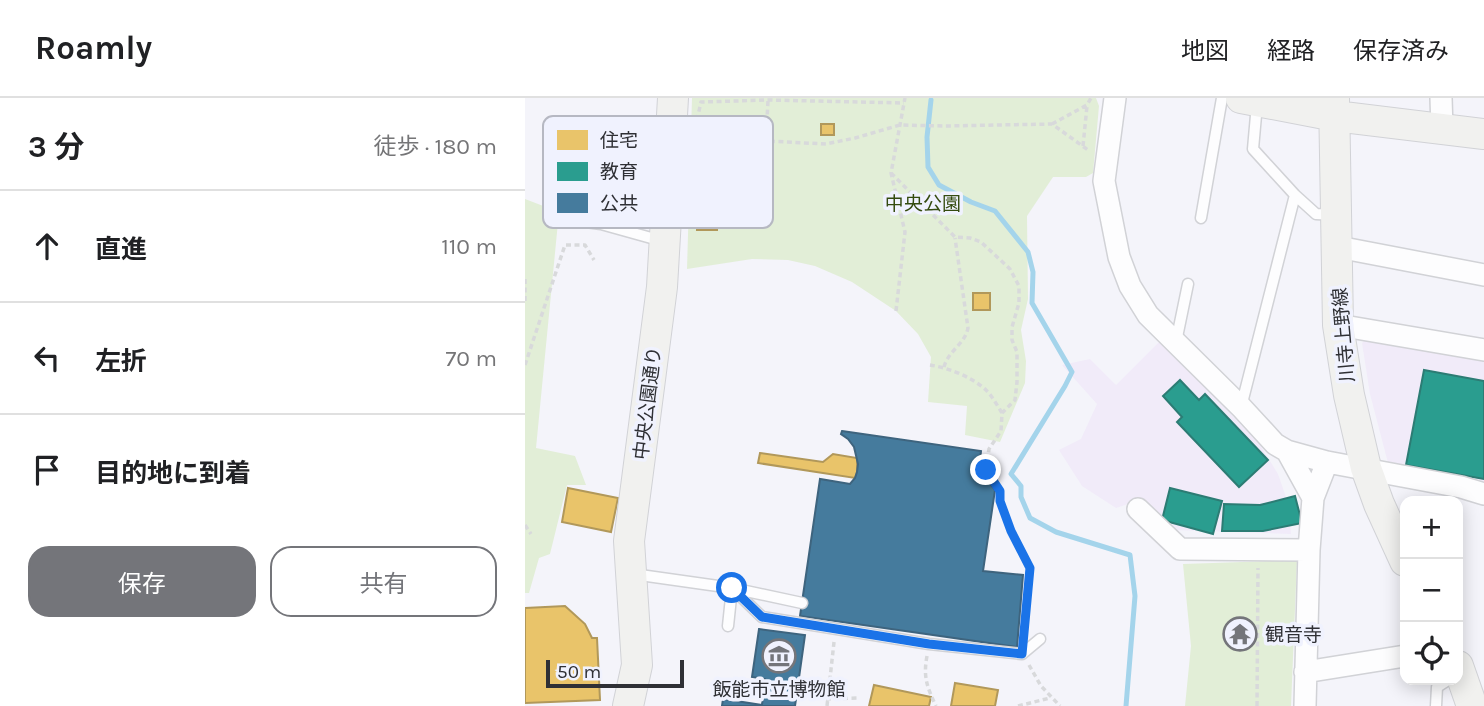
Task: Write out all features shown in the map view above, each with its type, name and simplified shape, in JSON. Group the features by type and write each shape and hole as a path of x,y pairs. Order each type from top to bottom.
{"street":[{"name":"中央公園通り","path":"672,116 673,98"},
{"path":"1115,98 1104,181 1112,230 1123,267 1130,286 1149,315 1275,444 1287,451 1484,494"},
{"path":"1441,98 1442,129"},
{"path":"1249,100 1335,107 1442,129 1484,134"},
{"name":"川寺上野線","path":"1335,107 1338,325 1349,395 1366,468 1404,559"},
{"name":"中央公園通り","path":"628,706 637,665 629,541 662,287 665,228"},
{"path":"1338,247 1484,275"},
{"path":"1338,325 1484,350"},
{"path":"1287,451 1313,499"},
{"path":"1305,706 1313,499 1327,461"},
{"path":"1138,509 1180,549 1309,550"},
{"path":"1305,672 1400,657"},
{"path":"1462,685 1472,706"}],"lane":[{"path":"1201,218 1221,98"},
{"path":"1249,100 1252,149 1316,214 1337,215"},
{"path":"1241,407 1295,195"},
{"path":"615,228 664,242"},
{"path":"1175,342 1188,284"},
{"path":"630,574 732,588 802,603"},
{"path":"728,626 732,588"},
{"path":"732,588 762,617 929,644 1022,654 1040,639"},
{"path":"1436,706 1437,687 1440,685"}],"path":[{"path":"1083,146 1087,105 1091,98"},
{"path":"767,116 768,100"},
{"path":"698,116 701,102 904,100 891,173 905,232 896,312"},
{"path":"773,141 826,144 900,125 1052,124 1087,105"},
{"path":"1052,124 1106,160"},
{"path":"891,173 955,237 968,327 966,336 946,358 944,367"},
{"path":"955,237 970,238 981,243 1010,269 1019,286 1019,303 1012,327 1012,340 1017,352 1017,382 1014,400 1002,413"},
{"path":"525,365 565,245 585,245 594,260"},
{"path":"525,279 525,304"},
{"path":"525,347 531,351"},
{"path":"930,365 944,367 975,382 988,392 1002,413 1001,431 989,449 986,470 1000,491 1000,501 1011,531 1030,568 1022,654 1041,685 1059,706"},
{"path":"525,525 531,534"},
{"path":"1257,706 1258,550"},
{"path":"827,706 836,629"},
{"path":"929,644 924,672 927,687 936,706"},
{"path":"826,699 860,698"},
{"path":"1018,706 1051,698"}],"shaded area":[{"path":"1368,337 1484,354 1484,490 1388,463 1370,394 1362,343"},
{"path":"1161,340 1260,445 1278,474 1288,503 1291,534 1173,530 1128,504 1116,508 1082,486 1059,450 1081,439 1097,404 1062,365 1090,359 1116,385"}],"green space":[{"name":"中央公園","path":"692,98 1096,98 1099,106 1093,173 1086,177 1053,177 1027,216 1028,299 1021,330 1026,361 1025,383 1000,442 965,435 967,406 928,402 931,357 918,334 896,311 852,282 815,266 788,260 752,259 687,269 688,228 773,228 773,116 691,116"},
{"path":"525,199 543,206 543,228 557,228 536,448 575,456 586,485 567,485 550,554 539,558 529,593 525,593"},
{"name":"観音寺","path":"1297,560 1291,706 1185,706 1191,646 1183,564"}],"building: 住宅":[{"path":"821,124 834,124 834,135 821,135"},
{"path":"697,228 717,228 717,230"},
{"path":"973,293 990,293 990,310 973,310"},
{"path":"760,453 823,462 833,454 857,458 857,472 855,478 758,463"},
{"path":"568,488 618,498 611,532 562,522"},
{"path":"565,606 585,624 592,638 597,638 600,700 525,703 525,608"},
{"path":"955,683 998,690 995,706 951,706"},
{"path":"874,685 931,697 929,706 869,706"}],"building: 教育":[{"path":"1424,370 1484,381 1484,479 1406,465"},
{"path":"1180,380 1199,400 1205,394 1268,460 1239,487 1177,422 1182,417 1163,396"},
{"path":"1170,488 1222,501 1213,534 1162,520"},
{"path":"1295,496 1302,523 1263,531 1222,531 1224,504 1260,505"}],"building: 公共":[{"path":"842,431 981,451 979,470 995,490 983,571 1023,575 1017,647 800,616 820,479 850,484 857,472 854,447 841,434"},
{"name":"飯能市立博物館","path":"759,629 805,635 795,706 722,706 723,699 762,705 765,679 752,677"}],"waterway":[{"path":"931,100 927,137 928,167 939,185 995,211 1028,252 1033,272 1032,303 1072,372 1011,474 1021,486 1021,497 1030,518 1056,532 1130,555 1135,596 1126,706"}],"place":[{"name":"観音寺","path":"1240,634"},
{"name":"飯能市立博物館","path":"779,656"}],"route":[{"path":"732,588 762,617 929,644 1022,654 1030,568 1011,531 1000,501 1000,491 986,470"}]}
